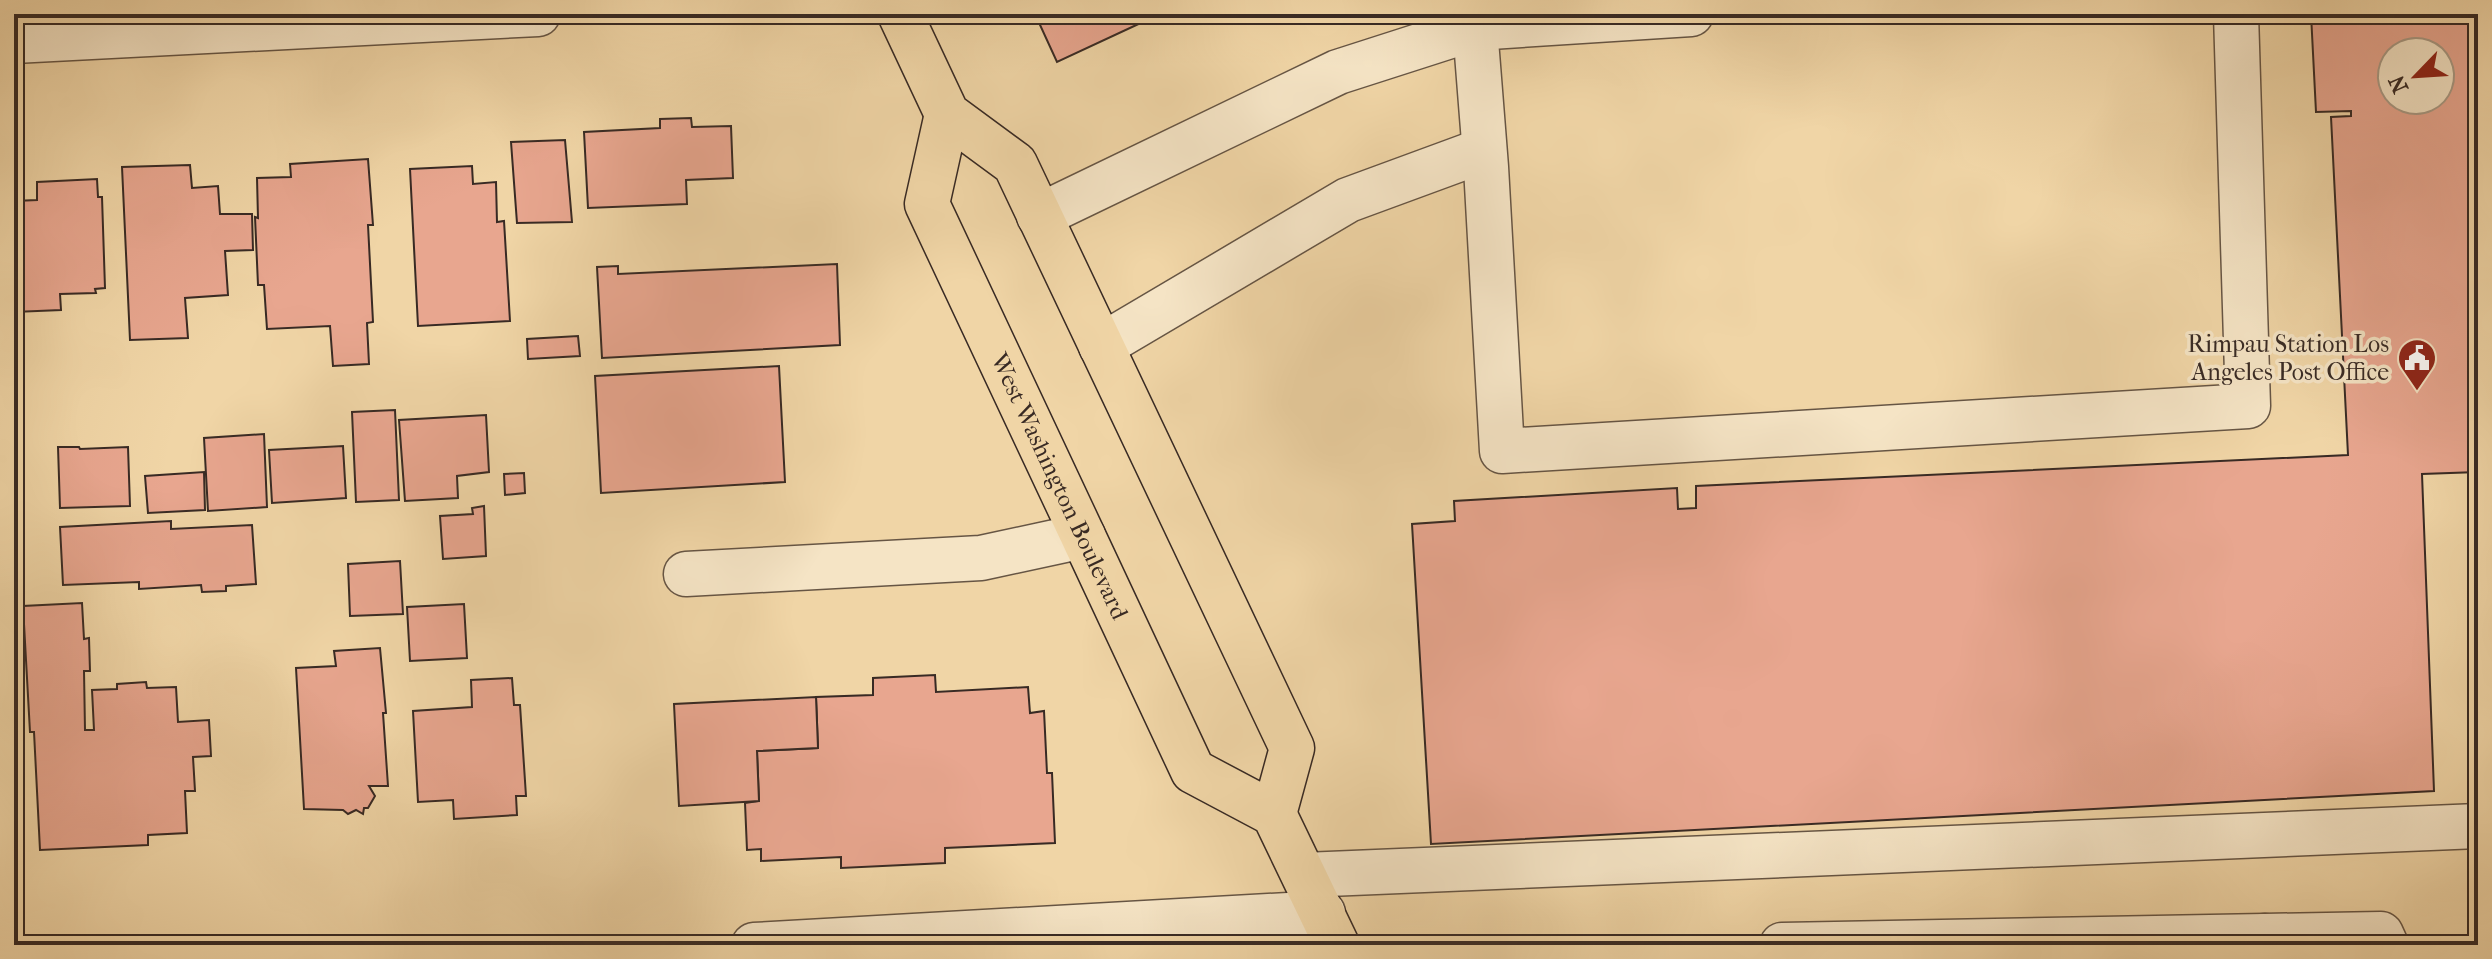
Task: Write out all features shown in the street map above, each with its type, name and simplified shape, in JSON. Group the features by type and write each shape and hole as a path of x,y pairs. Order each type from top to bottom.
{"main road":[{"path":"900,14 947,114 1015,164 1292,748 1274,814 1330,929"},
{"name":"West Washington Boulevard","path":"947,114 927,204 1193,771 1274,814"}],"street":[{"path":"14,41 538,14"},
{"path":"1039,216 1338,72 1475,21 1691,14"},
{"path":"1475,21 1502,451 2248,406 2236,14"},
{"path":"1101,346 1348,200 1484,150"},
{"path":"686,574 981,558 1083,536"},
{"path":"1304,875 2478,826"},
{"path":"754,945 1330,929"},
{"path":"1782,945 2265,941 2381,934 2386,945"}],"building":[{"path":"1035,14 1160,14 1057,62"},
{"path":"2311,14 2478,14 2478,472 2422,474 2434,791 1431,844 1412,524 1455,521 1454,501 1677,488 1678,509 1696,508 1696,486 2348,455 2331,117 2351,116 2351,111 2316,112"},
{"path":"691,118 692,127 731,126 733,178 686,180 687,204 588,208 584,132 660,128 660,119"},
{"path":"565,140 572,222 517,223 511,142"},
{"path":"368,159 373,225 368,225 373,322 367,323 369,364 333,366 330,326 267,329 264,285 258,285 257,178 291,177 290,164"},
{"path":"190,165 192,188 218,186 220,214 252,214 253,250 225,251 228,295 185,298 188,338 130,340 122,167"},
{"path":"472,166 473,184 496,182 497,222 504,221 510,321 418,326 410,169"},
{"path":"97,179 98,197 102,197 105,288 95,289 96,293 60,294 61,310 14,312 14,201 37,200 37,182"},
{"path":"837,264 840,345 602,358 597,267 618,266 618,274"},
{"path":"578,336 580,356 528,359 527,339"},
{"path":"779,366 785,482 601,493 595,376"},
{"path":"395,410 399,500 356,502 352,412"},
{"path":"486,415 489,472 457,476 458,498 405,501 399,420"},
{"path":"264,434 267,507 208,511 204,438"},
{"path":"343,446 346,498 272,503 269,450"},
{"path":"58,447 128,447 130,506 60,508"},
{"path":"204,472 205,510 148,513 145,476"},
{"path":"524,473 525,493 505,495 504,474"},
{"path":"484,506 486,556 443,559 440,516 473,514 472,508"},
{"path":"171,521 171,529 252,525 256,584 226,586 226,591 202,592 201,585 139,589 139,582 63,585 60,527"},
{"path":"400,561 403,614 350,616 348,564"},
{"path":"82,603 84,639 89,638 90,671 84,671 85,730 94,730 92,690 117,689 117,684 146,682 147,688 176,687 178,722 209,720 211,756 193,757 195,791 185,791 187,833 148,835 148,845 40,850 23,606"},
{"path":"464,604 467,658 410,661 407,607"},
{"path":"380,648 388,786 369,786 375,796 368,808 364,808 363,814 356,810 348,814 343,810 304,809 296,668 336,666 334,651"},
{"path":"935,675 936,692 1028,687 1030,713 1044,711 1047,773 1052,773 1055,843 945,848 945,863 841,868 841,857 761,861 761,849 747,850 745,803 759,801 757,751 818,748 816,697 873,695 873,678"},
{"path":"512,678 514,705 520,705 526,796 516,796 517,815 454,819 453,800 418,802 413,711 472,707 471,680"},
{"path":"816,697 818,748 757,751 759,801 679,806 674,704"}],"place":[{"name":"Rimpau Station Los Angeles Post Office","path":"2417,392"}]}
